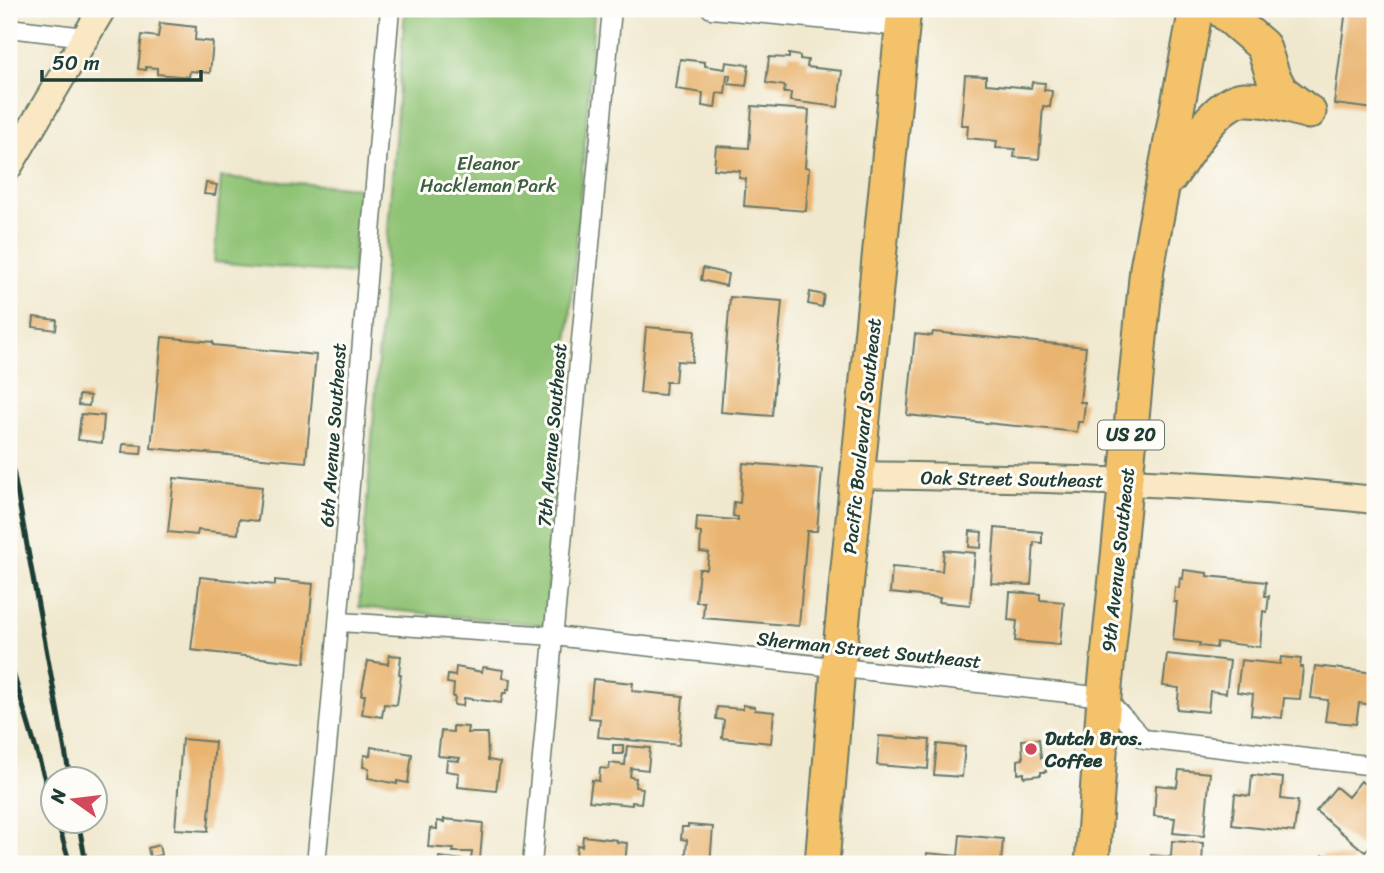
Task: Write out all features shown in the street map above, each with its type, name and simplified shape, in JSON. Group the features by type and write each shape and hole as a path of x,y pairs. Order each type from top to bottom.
{"highway":[{"name":"9th Avenue Southeast","path":"1092,864 1104,697 1147,268 1196,9"},
{"path":"1163,187 1227,103 1243,99 1261,100 1309,113 1281,91 1263,46 1220,9"},
{"name":"Pacific Boulevard Southeast","path":"822,864 838,668 903,18"}],"street":[{"path":"9,166 102,9"},
{"name":"6th Avenue Southeast","path":"316,864 340,622 358,366 390,9"},
{"name":"7th Avenue Southeast","path":"532,864 612,9"},
{"path":"711,9 903,18"},
{"path":"9,28 85,37"},
{"name":"Oak Street Southeast","path":"857,475 1126,481 1304,492 1375,500"},
{"name":"Sherman Street Southeast","path":"340,622 554,636 1104,697"},
{"path":"1104,697 1144,740 1375,766"}],"green space":[{"name":"Eleanor Hackleman Park","path":"405,9 517,9 594,15 546,625 359,607"},
{"path":"221,177 359,188 353,274 214,262"}],"building":[{"path":"1346,9 1375,9 1375,109 1334,104"},
{"path":"160,23 196,27 195,40 213,42 210,73 190,71 189,77 157,74 157,68 138,69 142,35 158,37"},
{"path":"789,54 808,60 807,67 842,71 838,107 790,101 791,93 784,93 785,86 766,83 769,57 789,58"},
{"path":"680,59 705,62 705,66 725,69 726,62 749,65 746,86 729,84 730,75 727,75 725,94 717,93 715,108 702,106 703,93 676,89"},
{"path":"965,75 986,76 986,84 1031,88 1032,82 1045,83 1044,90 1052,91 1050,107 1043,106 1039,159 1014,157 1015,149 996,148 997,141 967,138 968,125 961,125"},
{"path":"752,106 809,110 805,167 809,168 806,211 744,206 746,179 739,178 740,171 714,169 716,146 749,148"},
{"path":"206,183 217,185 215,195 204,194"},
{"path":"703,268 728,274 726,286 701,280"},
{"path":"810,292 824,295 822,307 808,304"},
{"path":"730,297 782,301 772,416 721,412"},
{"path":"34,317 57,320 56,330 33,327"},
{"path":"646,327 695,331 692,362 677,361 675,382 666,382 665,395 640,393"},
{"path":"933,332 1086,347 1080,402 1085,402 1083,422 1078,422 1077,432 907,415 915,334 932,336"},
{"path":"162,337 316,355 306,462 151,448"},
{"path":"79,395 90,396 89,406 78,405"},
{"path":"81,414 104,416 102,443 78,440"},
{"path":"123,444 142,445 141,454 122,453"},
{"path":"743,463 822,469 817,531 807,531 799,626 703,618 704,602 696,602 699,569 707,569 709,553 700,552 701,533 696,532 697,517 738,520 738,517 733,516 734,502 740,503"},
{"path":"174,478 262,487 258,521 239,519 238,534 198,530 197,535 168,532"},
{"path":"995,528 1042,532 1042,543 1034,542 1031,585 991,583"},
{"path":"970,531 982,532 981,548 969,547"},
{"path":"944,550 975,553 970,605 939,602 940,598 890,593 892,567 942,571"},
{"path":"1184,570 1207,573 1207,576 1266,582 1265,596 1269,596 1267,612 1263,611 1260,647 1217,642 1216,648 1173,640 1177,602 1174,602 1175,587 1179,588"},
{"path":"200,577 275,585 275,580 313,584 305,663 191,650"},
{"path":"1010,592 1040,594 1040,600 1064,602 1060,645 1015,641 1017,621 1008,620"},
{"path":"1167,654 1230,661 1226,693 1210,691 1208,712 1177,709 1179,688 1163,686"},
{"path":"389,655 401,656 397,705 384,704 382,717 362,714 365,695 361,695 368,661 388,664"},
{"path":"1281,657 1301,659 1300,667 1303,667 1300,699 1284,698 1282,718 1251,715 1253,694 1237,692 1241,660 1280,664"},
{"path":"1315,666 1375,673 1374,705 1359,703 1356,724 1325,721 1328,700 1311,698"},
{"path":"456,667 482,672 483,667 503,670 502,678 510,679 509,690 503,693 501,703 464,698 463,706 454,705 454,684 447,683 448,675 455,676"},
{"path":"593,679 633,683 632,691 683,696 679,745 598,737 600,719 589,718"},
{"path":"743,705 755,707 755,710 774,712 771,743 722,738 724,720 716,719 717,707 743,709"},
{"path":"453,726 468,727 467,733 487,733 488,760 500,762 496,791 458,787 459,773 446,771 447,760 459,761 460,758 438,756 441,731 453,732"},
{"path":"879,736 930,740 928,769 877,765"},
{"path":"182,739 215,742 208,831 175,829"},
{"name":"Dutch Bros. Coffee","path":"1039,739 1046,772 1024,777 1024,773 1018,774 1018,760 1023,759 1022,740"},
{"path":"937,744 965,747 962,777 934,775"},
{"path":"613,745 623,745 623,754 613,754"},
{"path":"627,746 650,748 648,770 631,768 630,777 636,778 635,787 643,788 641,803 632,802 632,805 589,801 592,780 599,781 600,768 609,769 610,763 625,765"},
{"path":"371,747 412,754 408,783 397,781 397,784 368,778 369,768 363,767 364,755 370,756"},
{"path":"1179,770 1210,773 1204,836 1173,833 1175,818 1154,816 1156,785 1177,787"},
{"path":"1252,775 1283,778 1281,799 1298,801 1294,832 1232,825 1235,794 1250,796"},
{"path":"1361,781 1375,793 1375,813 1372,817 1375,820 1375,839 1365,852 1316,811 1336,787 1348,797"},
{"path":"444,819 483,823 480,860 471,859 472,852 453,852 454,849 428,847 430,828 437,829 437,821 444,822"},
{"path":"682,827 713,827 710,864 685,864 687,840 681,839"},
{"path":"960,835 1003,839 1001,864 926,864 927,853 958,856"},
{"path":"583,836 627,843 625,864 581,864 582,857 576,856 577,845 582,846"},
{"path":"1172,841 1203,843 1202,864 1150,864 1151,855 1171,857"},
{"path":"159,845 161,855 150,857 148,848"},
{"path":"1322,855 1353,858 1352,864 1321,864"},
{"path":"439,857 479,862 479,864 438,864"}],"railway":[{"path":"9,448 67,764"},
{"path":"9,659 40,764"},
{"path":"61,834 70,864"},
{"path":"81,834 86,864"}],"place":[{"name":"Dutch Bros. Coffee","path":"1031,749"}]}
